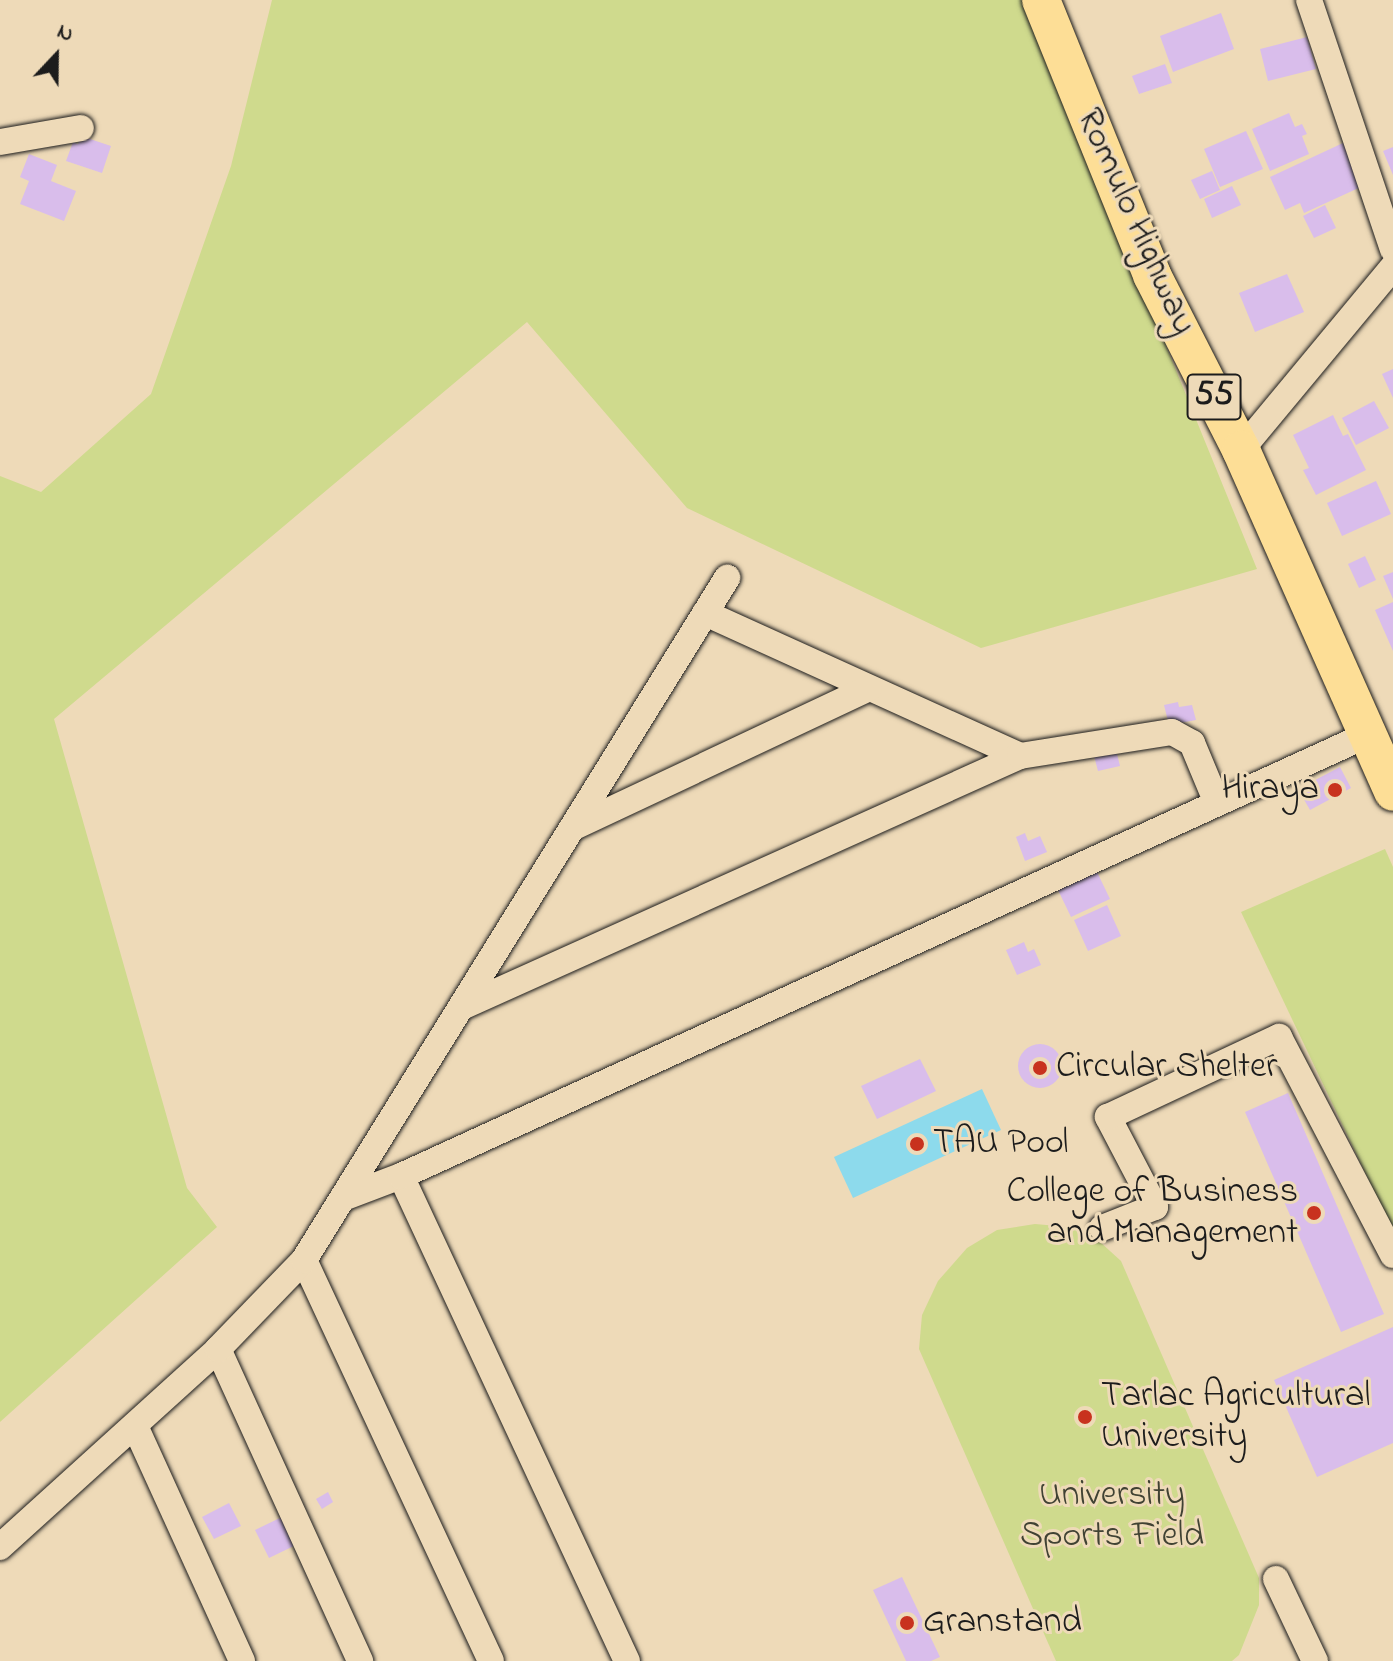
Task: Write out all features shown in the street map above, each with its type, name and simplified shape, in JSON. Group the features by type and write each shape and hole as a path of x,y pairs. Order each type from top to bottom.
{"highway":[{"name":"Romulo Highway","path":"1041,0 1152,275 1241,450 1378,743 1393,792"}],"street":[{"path":"1309,0 1393,249"},
{"path":"0,142 81,128"},
{"path":"1241,450 1393,267"},
{"path":"0,1547 218,1349 304,1260 727,578"},
{"path":"705,613 1020,756"},
{"path":"572,828 869,688"},
{"path":"462,1007 1020,756 1172,732 1192,743 1217,803"},
{"path":"343,1198 401,1176 1217,803 1378,743"},
{"path":"1102,1228 1155,1207 1108,1117 1279,1037 1393,1255"},
{"path":"401,1176 627,1661"},
{"path":"304,1260 491,1661"},
{"path":"218,1349 360,1661"},
{"path":"135,1426 242,1661"},
{"path":"1276,1579 1315,1661"}],"green space":[{"path":"272,0 1025,0 1257,569 981,648 687,508 527,322 54,719 187,1188 217,1227 0,1422 0,476 41,492 151,394 231,166"},
{"path":"1385,849 1393,867 1393,1231 1241,912"},
{"name":"University Sports Field","path":"1035,1224 1069,1227 1099,1241 1121,1261 1259,1578 1259,1605 1239,1655 1232,1661 1056,1661 919,1349 922,1315 938,1281 967,1248 997,1230"}],"water":[{"name":"TAU Pool","path":"982,1089 1001,1130 853,1198 834,1157"}],"building":[{"path":"1221,13 1234,49 1173,72 1160,36"},
{"path":"1307,37 1316,69 1268,81 1260,49"},
{"path":"1165,64 1172,83 1139,94 1132,76"},
{"path":"1289,113 1295,127 1302,124 1307,134 1302,136 1309,154 1270,171 1252,129"},
{"path":"1246,131 1263,169 1220,187 1204,149"},
{"path":"81,136 111,146 102,173 66,161 73,142 78,144"},
{"path":"1343,143 1363,186 1304,213 1300,203 1285,210 1270,177"},
{"path":"1393,147 1393,175 1383,151"},
{"path":"29,154 57,165 51,181 76,191 64,221 20,204 29,181 20,177"},
{"path":"1212,171 1220,190 1200,199 1191,180"},
{"path":"1232,186 1241,205 1212,218 1204,199"},
{"path":"1325,205 1336,228 1314,238 1303,216"},
{"path":"1287,274 1304,312 1255,332 1239,293"},
{"path":"1393,369 1393,398 1382,374"},
{"path":"1374,401 1389,428 1356,445 1342,418"},
{"path":"1333,415 1343,436 1348,434 1366,470 1316,495 1303,470 1309,468 1293,435"},
{"path":"1376,481 1391,514 1342,536 1327,503"},
{"path":"1365,556 1376,580 1359,588 1348,564"},
{"path":"1393,572 1393,599 1383,576"},
{"path":"1393,602 1393,651 1375,610"},
{"path":"1178,702 1179,707 1192,705 1196,720 1169,725 1164,705"},
{"path":"1115,746 1120,766 1098,771 1093,752"},
{"path":"1340,767 1351,788 1310,810 1298,789"},
{"path":"1025,833 1028,841 1040,836 1047,852 1025,861 1016,837"},
{"path":"1097,872 1110,899 1071,917 1058,890"},
{"path":"1107,905 1121,936 1088,951 1074,920"},
{"path":"1024,942 1028,952 1034,949 1041,965 1017,975 1006,950"},
{"name":"Circular Shelter","path":"1040,1044 1055,1051 1062,1066 1055,1081 1040,1088 1025,1081 1018,1066 1025,1051"},
{"path":"920,1059 936,1091 877,1119 861,1086"},
{"name":"College of Business and Management","path":"1288,1093 1384,1314 1341,1332 1245,1112"},
{"path":"1393,1327 1393,1443 1317,1477 1274,1380"},
{"path":"328,1492 333,1502 322,1509 316,1499"},
{"path":"229,1503 241,1526 214,1539 202,1517"},
{"path":"286,1515 300,1543 269,1558 255,1530"},
{"name":"Granstand","path":"902,1577 940,1657 931,1661 906,1661 873,1590"}],"place":[{"name":"Hiraya","path":"1335,790"},
{"name":"Circular Shelter","path":"1040,1068"},
{"name":"TAU Pool","path":"917,1144"},
{"name":"College of Business and Management","path":"1314,1213"},
{"name":"Tarlac Agricultural University","path":"1085,1417"},
{"name":"Granstand","path":"907,1623"}]}
